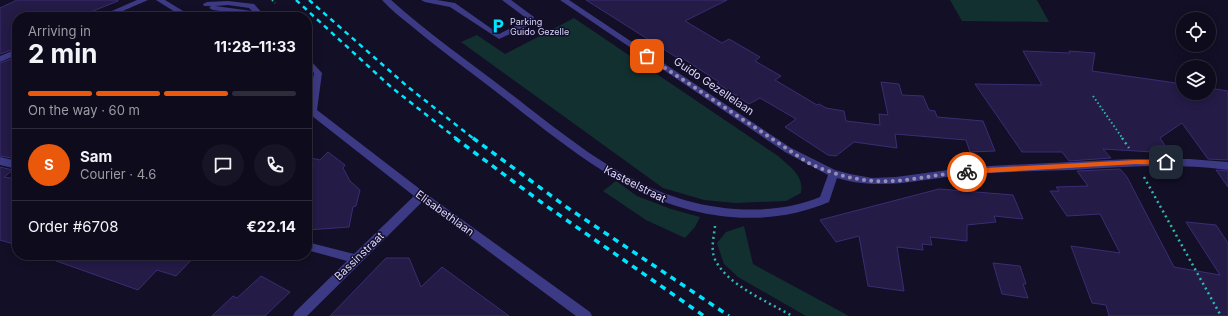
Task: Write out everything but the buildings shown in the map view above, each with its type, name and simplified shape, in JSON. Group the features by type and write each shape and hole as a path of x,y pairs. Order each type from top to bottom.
{"street":[{"path":"114,12 144,0"},
{"path":"160,0 180,12"},
{"name":"Kasteelstraat","path":"386,0 435,40 597,165 660,198 687,208 718,214 769,214 808,207 825,199 833,174"},
{"path":"425,0 452,5 500,37 529,22 530,17 506,0"},
{"name":"Guido Gezellelaan","path":"564,0 788,150 810,164 833,174"},
{"path":"207,4 243,12"},
{"path":"0,59 12,54"},
{"path":"312,68 318,73 312,97"},
{"name":"Elisabethlaan","path":"312,111 421,196 586,316"},
{"path":"0,161 12,165"},
{"path":"833,174 860,180 890,182 956,172 1137,162 1208,163 1228,166"},
{"name":"Bassinstraat","path":"299,316 355,259 421,196"},
{"path":"312,247 355,259"}],"path":[{"path":"272,0 275,3"},
{"path":"1093,96 1137,162 1221,316"},
{"path":"718,214 712,244 714,256 720,268 733,280 792,316"}],"green space":[{"path":"950,0 1037,0 1049,22 962,21"},
{"path":"574,18 778,156 798,176 801,193 786,201 735,203 704,200 663,188 461,42 477,35 505,54"},
{"path":"616,181 637,196 671,209 700,217 695,227 685,238 646,220 603,191"},
{"path":"744,226 753,264 849,316 806,316 738,277 724,264 717,243 726,232"}],"railway":[{"path":"296,0 309,12"},
{"path":"309,0 408,87 474,139"},
{"path":"312,15 391,87 457,139"},
{"path":"455,138 545,205 704,316"},
{"path":"473,138 565,206 729,316"}],"way so far":[{"path":"647,56 810,164 833,174 860,180 890,182 956,172 967,172"}],"place":[{"name":"Parking Guido Gezelle","path":"498,26"}],"route":[{"path":"967,172 1136,162 1166,162"}]}
